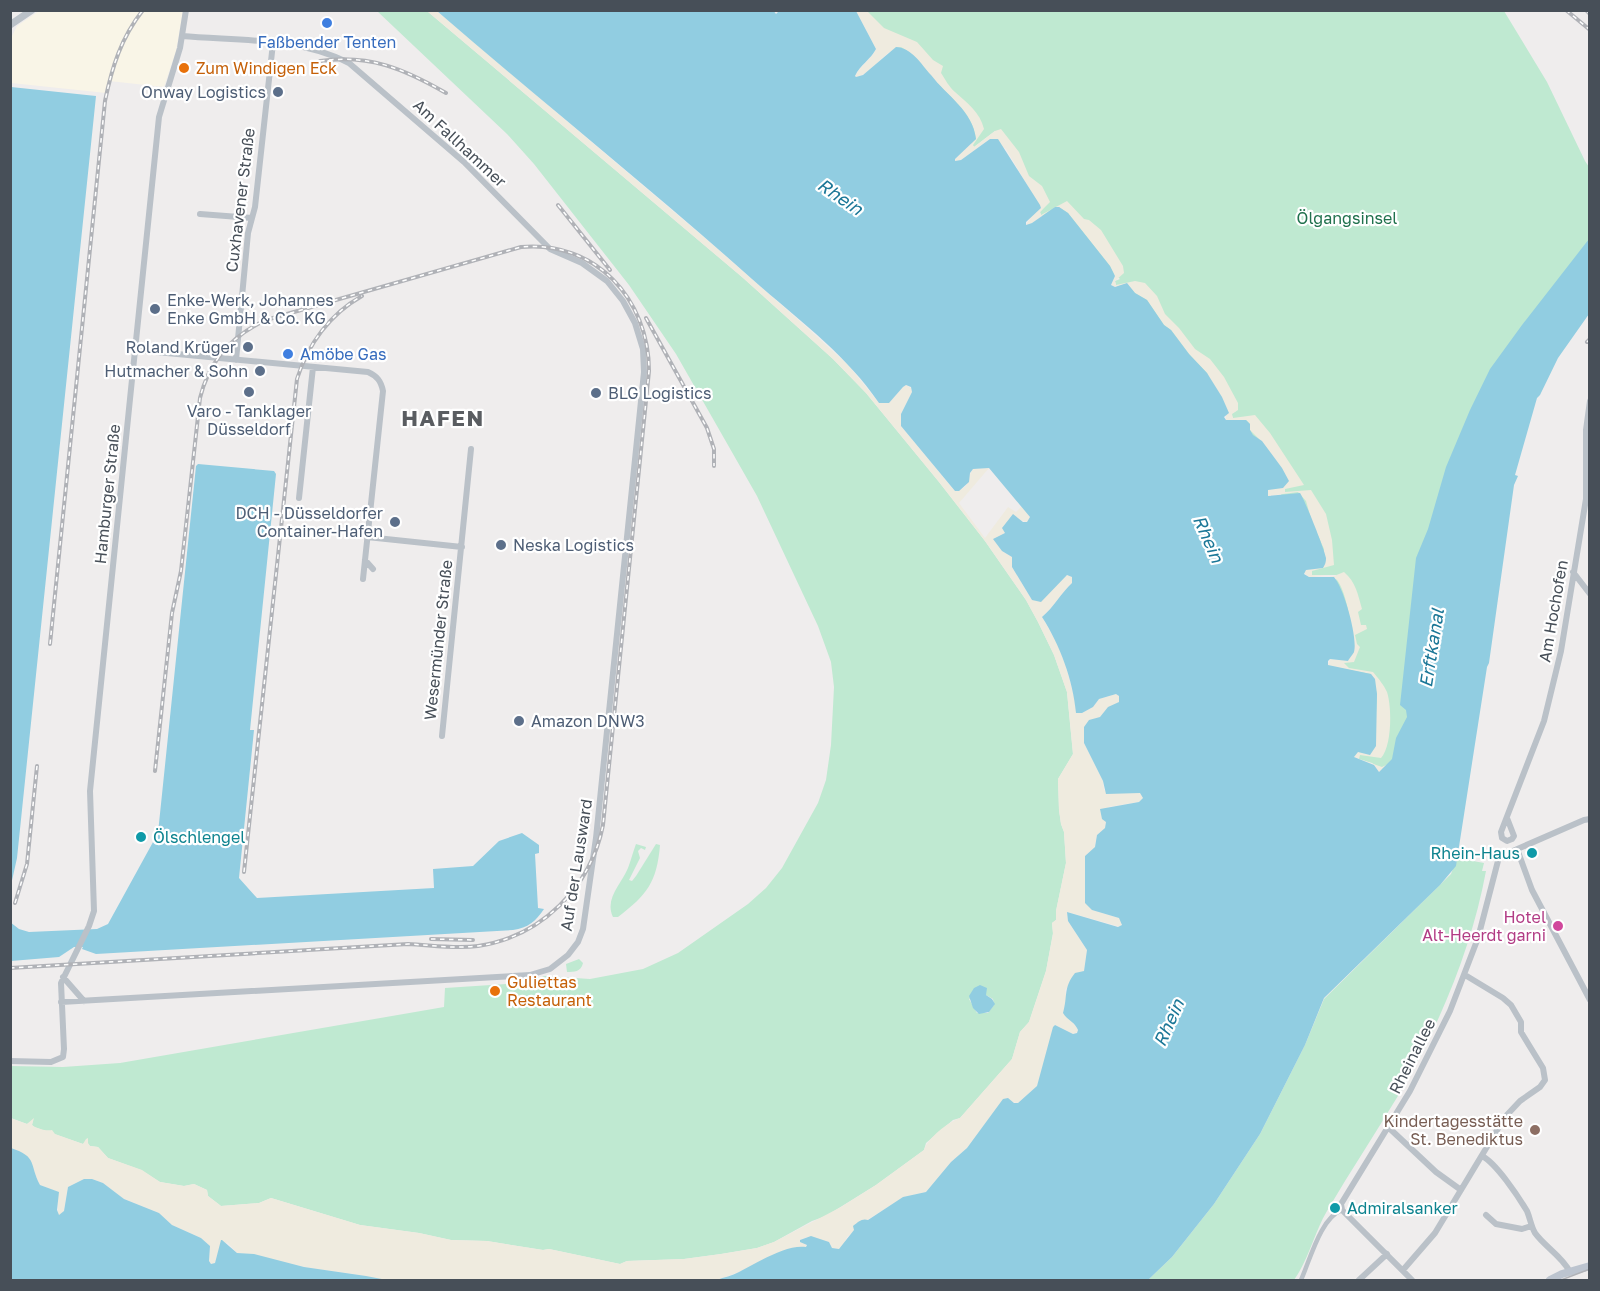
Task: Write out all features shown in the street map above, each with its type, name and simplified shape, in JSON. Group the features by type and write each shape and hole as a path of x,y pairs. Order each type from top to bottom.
{"main road":[{"path":"1550,1281 1590,1266"}],"street":[{"path":"10,25 32,10"},
{"name":"Hamburger Straße","path":"10,1061 51,1062 63,1057 61,987 63,976 89,926 95,904 90,791 159,117 176,65 186,10"},
{"name":"Am Fallhammer","path":"182,36 302,47 328,54 358,69 470,167 550,249 582,263 599,274 616,291 633,317 641,339 644,372"},
{"name":"Cuxhavener Straße","path":"236,360 248,233 252,218 273,43"},
{"path":"200,214 252,218"},
{"path":"135,350 368,372 375,375 382,384 382,399 363,579"},
{"path":"299,498 313,367"},
{"name":"Auf der Lausward","path":"61,1002 530,975 550,969 568,955 584,929 596,841 644,372"},
{"name":"Am Hochofen","path":"1507,818 1544,721 1561,651 1586,500 1586,430 1590,401"},
{"name":"Wesermünder Straße","path":"442,736 471,449"},
{"name":"Wesermünder Straße","path":"367,537 462,547"},
{"path":"365,560 373,569"},
{"path":"1573,572 1590,594"},
{"path":"1590,819 1516,849 1532,890 1590,1000"},
{"name":"Rheinallee","path":"1301,1281 1325,1224 1332,1215 1342,1210 1342,1201 1418,1078 1465,975 1478,938 1499,857 1516,849"},
{"path":"1403,1270 1435,1233 1512,1108 1544,1084 1546,1076 1521,1032 1521,1022 1511,1005 1465,975"},
{"path":"63,976 84,1001"},
{"path":"1388,1127 1436,1172 1461,1190"},
{"path":"1482,1156 1490,1161 1522,1203 1531,1226 1566,1264 1570,1272"},
{"path":"1342,1210 1412,1281"},
{"path":"1486,1215 1496,1224 1522,1229 1531,1226"},
{"path":"1359,1281 1387,1254"}],"shaded area":[{"path":"39,11 183,11 176,51 164,87 109,81 106,93 11,83 10,40 17,26"}],"green space":[{"path":"377,11 427,11 742,277 833,359 866,393 985,541 1026,600 1038,622 1054,655 1067,692 1073,754 1058,779 1059,810 1064,832 1066,863 1056,920 1052,923 1053,933 1046,971 1029,1022 1020,1032 1012,1059 960,1118 953,1120 926,1143 924,1150 876,1185 826,1216 757,1248 684,1259 627,1261 620,1264 549,1249 487,1241 451,1240 360,1225 271,1198 259,1203 221,1206 208,1196 207,1190 194,1184 184,1186 160,1182 141,1170 108,1158 98,1147 90,1146 87,1143 88,1139 83,1144 34,1127 33,1120 27,1124 11,1118 10,1066 63,1067 120,1063 444,1007 445,988 520,983 545,976 590,979 643,969 678,953 748,904 766,888 782,868 818,803 826,780 831,745 834,687 831,662 818,626 757,496 676,354 629,285 534,164 507,134","holes":["986,991 986,995 993,999 994,1005 988,1013 977,1013 969,999"]},
{"name":"Ölgangsinsel","path":"863,11 1504,11 1547,82 1589,167 1590,241 1389,774 1372,763 1359,759 1339,667 1336,575 1312,575 1281,494 1285,488 1233,418 1231,414 1236,411 1116,285 1115,281 1120,279 1041,215 1040,212 1046,205 995,131 974,147 895,43"},
{"path":"636,844 646,847 645,850 641,848 638,851 640,858 629,880 632,881 636,876 656,844 660,845 656,869 649,887 636,902 618,917 613,917 612,898 628,868"},
{"path":"1457,858 1484,863 1482,871 1486,871 1472,928 1453,984 1429,1039 1401,1091 1327,1211 1294,1280 1148,1280 1172,1257 1214,1204 1260,1134 1305,1045 1324,999 1451,874"},
{"path":"579,959 583,963 581,968 575,972 567,972 566,964"}],"sand":[{"path":"427,11 437,11 713,245 848,365 879,403 889,403 906,385 911,388 912,392 901,414 901,426 953,489 955,491 964,488 973,469 989,468 959,503 985,538 1008,507 1016,512 1022,506 1030,517 1027,522 1013,515 1002,535 1002,551 1012,557 1012,567 1032,600 1067,575 1072,577 1072,583 1042,617 1057,643 1076,704 1082,713 1093,707 1099,699 1116,694 1119,696 1119,702 1105,711 1084,743 1103,781 1104,790 1114,793 1140,793 1143,798 1139,802 1108,807 1105,828 1097,835 1095,847 1085,856 1092,910 1119,918 1122,922 1121,927 1067,912 1068,921 1087,950 1084,971 1065,990 1071,1020 1078,1032 1073,1034 1055,1025 1037,1086 1018,1103 1003,1100 967,1148 951,1162 926,1192 904,1197 867,1220 847,1237 844,1245 839,1249 832,1248 829,1242 807,1237 800,1240 807,1246 806,1248 786,1250 717,1280 378,1280 237,1253 227,1242 217,1255 215,1263 211,1264 209,1261 210,1246 201,1238 172,1225 159,1213 124,1199 103,1183 92,1179 84,1179 68,1187 64,1211 58,1215 58,1192 40,1185 27,1158 11,1148 10,1118 27,1124 34,1118 32,1125 36,1128 52,1130 55,1134 83,1144 88,1138 90,1146 98,1147 108,1158 142,1170 160,1182 184,1186 194,1184 207,1190 208,1196 221,1206 259,1203 271,1198 360,1225 451,1240 487,1241 549,1249 620,1264 627,1261 684,1259 757,1248 774,1242 841,1207 876,1185 924,1150 939,1131 960,1118 1012,1059 1020,1032 1029,1022 1046,971 1053,934 1052,923 1056,920 1066,863 1064,832 1059,810 1058,779 1073,754 1067,692 1054,655 1026,600 985,541 939,482 866,393 833,359 742,277"},
{"path":"856,11 867,11 884,28 917,42 933,60 943,66 941,73 947,83 972,108 982,123 984,129 973,145 974,147 1001,129 1019,152 1029,176 1042,186 1050,202 1040,212 1041,215 1052,209 1026,225 1031,217 1029,188 1006,149 990,139 961,160 955,161 976,139 974,129 965,112 906,50 901,47 894,49 867,72 855,77 876,49"},
{"path":"1067,201 1084,219 1089,220 1101,230 1123,266 1124,273 1115,281 1116,285 1135,281 1145,283 1157,296 1165,314 1195,349 1210,359 1224,377 1238,403 1238,410 1232,414 1233,418 1255,415 1270,433 1304,485 1285,489 1285,492 1311,490 1326,514 1332,540 1334,565 1312,571 1312,575 1334,576 1344,572 1354,584 1358,594 1362,609 1358,612 1361,625 1366,625 1367,629 1355,635 1360,647 1354,662 1344,663 1349,668 1373,672 1387,692 1390,726 1387,745 1381,758 1360,755 1359,759 1354,757 1376,713 1377,694 1371,674 1328,666 1330,659 1340,660 1354,652 1353,635 1345,599 1338,581 1328,576 1309,577 1303,572 1324,566 1324,549 1306,501 1298,492 1268,496 1268,490 1273,488 1259,439 1250,430 1250,424 1246,420 1226,420 1226,415 1207,373 1171,330 1164,325 1147,300 1135,293 1127,284 1114,287 1111,285 1115,276 1110,266 1068,213 1056,207"},
{"path":"1359,759 1382,767 1388,764 1379,772 1374,765"}],"water":[{"path":"773,10 776,14 780,10 856,11 876,49 857,72 856,77 863,75 896,47 911,53 965,112 974,129 976,139 955,161 961,160 990,139 998,139 1041,208 1026,222 1026,225 1055,207 1068,213 1110,266 1115,276 1111,285 1115,287 1127,283 1135,293 1147,300 1164,325 1171,330 1207,373 1229,413 1224,417 1226,420 1246,420 1250,424 1253,435 1262,441 1289,481 1283,488 1268,490 1268,496 1300,493 1322,546 1326,558 1323,568 1306,570 1304,574 1309,577 1334,577 1346,602 1354,636 1354,652 1348,661 1330,659 1328,665 1371,674 1375,679 1376,746 1370,755 1358,752 1354,757 1374,765 1379,772 1392,759 1396,738 1407,717 1406,710 1400,705 1416,558 1428,529 1446,467 1490,369 1589,239 1589,314 1558,358 1537,398 1515,475 1518,476 1514,485 1489,663 1456,866 1440,885 1324,998 1305,1045 1260,1134 1214,1204 1172,1257 1148,1280 717,1280 781,1251 806,1247 807,1245 800,1240 811,1236 829,1242 832,1248 839,1249 858,1222 868,1220 903,1197 926,1192 951,1162 967,1148 1003,1099 1008,1098 1018,1103 1037,1086 1053,1027 1055,1025 1073,1034 1078,1030 1063,1013 1069,983 1075,973 1084,971 1087,950 1068,921 1067,912 1118,927 1122,925 1119,918 1092,910 1085,903 1085,856 1095,847 1097,835 1105,828 1106,822 1102,819 1100,809 1139,802 1143,798 1140,793 1106,794 1103,781 1084,743 1084,727 1089,720 1100,717 1108,707 1119,702 1119,696 1116,694 1099,699 1093,707 1082,713 1076,713 1065,663 1042,617 1072,583 1072,577 1067,575 1041,602 1032,600 1012,567 1012,557 1002,551 993,539 1005,533 1002,528 1013,514 1023,522 1027,522 1030,517 989,468 973,469 969,482 959,491 955,491 901,426 901,414 912,392 911,387 906,385 903,387 889,403 879,403 851,368 820,337 437,11"},
{"path":"11,87 96,96 17,858 11,885"},
{"path":"198,464 274,471 276,474 250,730 254,730 239,878 257,898 434,888 433,869 473,866 499,841 522,833 539,845 539,853 535,854 538,908 544,909 531,923 513,930 96,954 82,949 83,947 74,947 59,957 11,961 10,922 19,929 29,932 97,929 108,924 158,833"},
{"path":"980,985 987,988 986,995 995,1004 989,1012 979,1014 973,1008 969,996 974,988"},
{"path":"11,1148 29,1158 40,1185 59,1192 57,1210 59,1215 64,1211 68,1187 84,1179 92,1179 103,1183 124,1199 159,1213 172,1225 201,1238 210,1246 209,1261 211,1264 215,1263 222,1240 237,1253 254,1254 304,1267 387,1280 11,1280"}],"tram line":[{"path":"1561,1280 1590,1269"}],"railway":[{"path":"50,644 105,101 118,53 143,10"},
{"path":"1566,10 1590,30"},
{"path":"1586,10 1590,14"},
{"path":"320,61 355,60 386,65 401,70 446,93"},
{"path":"558,205 610,270"},
{"path":"10,968 408,944 478,946 501,941 522,932 542,920 575,888 597,848 603,825 649,371 647,345 639,320 628,298 613,279 594,264 572,253 548,247 521,247 266,320 243,333 224,351 209,372 200,398 181,571 172,613 155,771"},
{"path":"244,872 297,379 307,354 322,331 350,303 362,296"},
{"path":"646,318 707,428 714,449 714,466"},
{"path":"1587,342 1590,339"},
{"path":"15,903 27,864 37,766"},
{"path":"431,939 473,940"}],"place":[{"name":"Faßbender Tenten","path":"327,23"},
{"name":"Zum Windigen Eck","path":"184,68"},
{"name":"Onway Logistics","path":"278,92"},
{"name":"Enke-Werk, Johannes Enke GmbH & Co. KG","path":"155,309"},
{"name":"Roland Krüger","path":"248,347"},
{"name":"Amöbe Gas","path":"288,354"},
{"name":"Hutmacher & Sohn","path":"260,371"},
{"name":"Varo - Tanklager Düsseldorf","path":"249,392"},
{"name":"BLG Logistics","path":"596,393"},
{"name":"DCH - Düsseldorfer Container-Hafen","path":"395,522"},
{"name":"Neska Logistics","path":"501,545"},
{"name":"Amazon DNW3","path":"519,721"},
{"name":"Ölschlengel","path":"141,837"},
{"name":"Rhein-Haus","path":"1532,853"},
{"name":"Hotel Alt-Heerdt garni","path":"1558,926"},
{"name":"Guliettas Restaurant","path":"495,991"},
{"name":"Kindertagesstätte St. Benediktus","path":"1535,1130"},
{"name":"Admiralsanker","path":"1335,1208"}],"district":[{"name":"HAFEN","path":"443,418"}],"water label":[{"name":"Rhein","path":"840,197"},
{"name":"Rhein","path":"1208,539"},
{"name":"Erftkanal","path":"1432,648"},
{"name":"Rhein","path":"1169,1023"}]}
